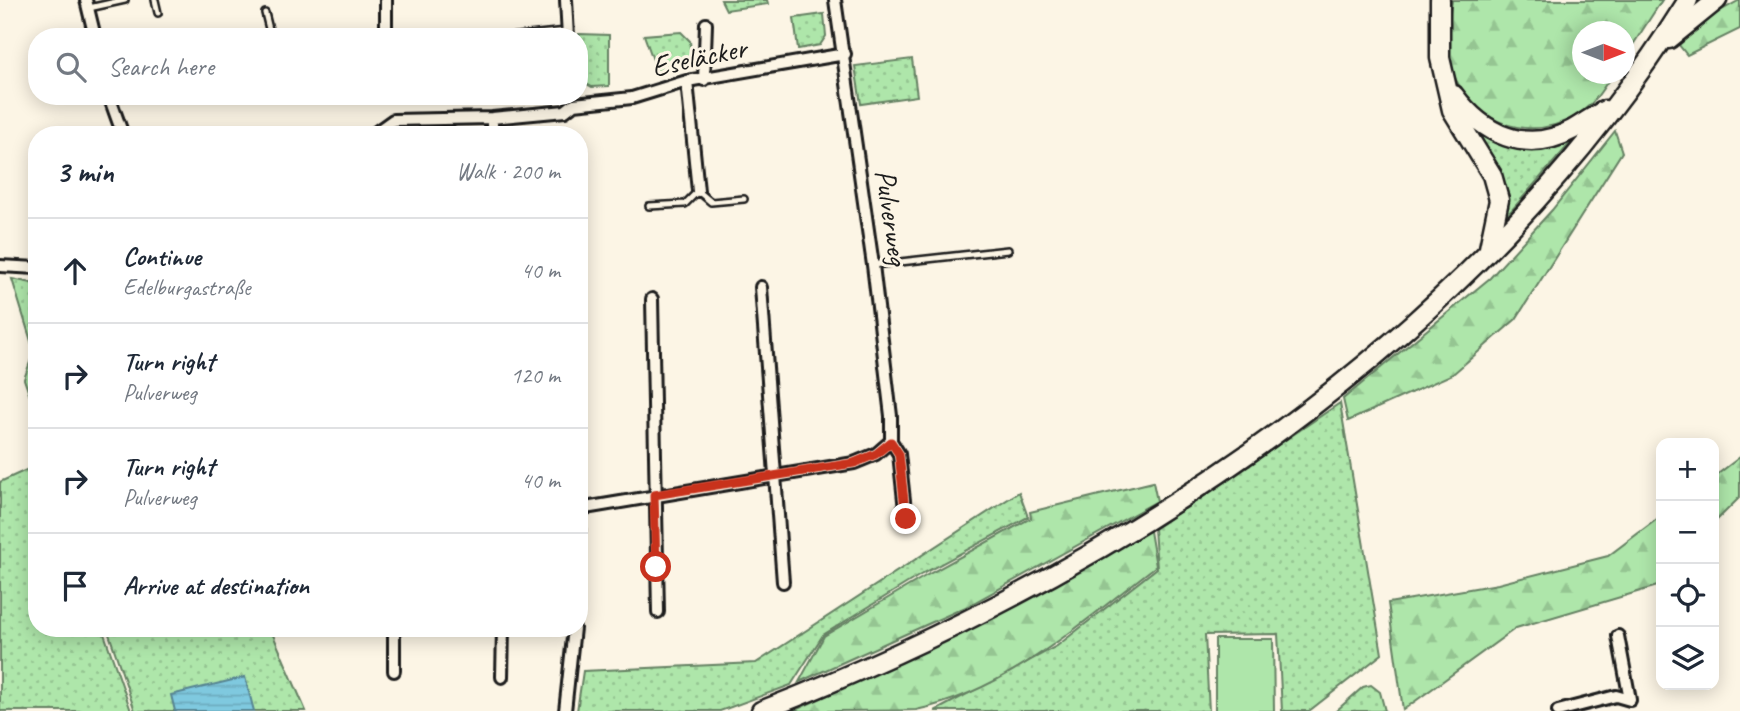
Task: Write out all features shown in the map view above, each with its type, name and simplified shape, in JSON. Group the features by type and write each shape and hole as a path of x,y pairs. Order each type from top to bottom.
{"main road":[{"path":"1440,0 1438,31 1452,110 1492,175 1499,200 1488,252"},
{"path":"761,711 856,671 1056,573 1182,499 1265,444 1355,375 1488,252 1536,201 1614,105 1688,0"},
{"path":"1655,50 1717,0"},
{"path":"1446,84 1472,118 1499,135 1522,140 1547,139 1572,130 1614,105"}],"street":[{"path":"386,0 386,28"},
{"path":"566,0 567,28"},
{"name":"Pulverweg","path":"835,0 845,54 873,265 891,416 891,442 899,454 906,519"},
{"path":"88,4 93,28"},
{"path":"704,79 706,24"},
{"name":"Eseläcker","path":"588,102 632,98 687,81 845,54"},
{"path":"687,81 698,191"},
{"path":"112,105 120,126"},
{"name":"Eseläcker","path":"385,126 393,120 492,118 565,105"},
{"path":"492,118 492,126"},
{"path":"0,266 28,268"},
{"path":"761,288 783,582"},
{"path":"652,299 658,612"},
{"path":"588,507 854,463 876,454 891,442"},
{"path":"1618,636 1632,705"},
{"path":"394,637 394,671"},
{"path":"502,677 503,637"},
{"path":"565,711 573,637"},
{"path":"1558,711 1616,696 1632,705"}],"lane":[{"path":"88,4 125,0"},
{"path":"155,0 158,13"},
{"path":"265,13 269,28"},
{"path":"649,206 685,204 698,191 711,202 744,200"},
{"path":"873,265 1008,250"}],"green space":[{"path":"721,0 767,0 768,4 726,10"},
{"path":"1452,0 1662,0 1635,42 1635,21 1572,21 1572,84 1606,84 1594,101 1574,117 1555,125 1536,128 1517,127 1499,121 1467,98 1452,70 1448,30"},
{"path":"1740,0 1740,29 1687,55 1679,45 1713,15"},
{"path":"824,14 826,36 820,45 798,49 794,18"},
{"path":"681,32 690,41 692,66 657,71 644,35"},
{"path":"588,34 609,35 609,86 588,85"},
{"path":"912,59 917,96 861,104 855,66"},
{"path":"1467,127 1495,142 1519,148 1544,147 1574,139 1504,219 1505,203"},
{"path":"1615,131 1622,152 1516,319 1453,374 1348,421 1343,399 1490,278 1552,210"},
{"path":"12,279 28,282 28,331"},
{"path":"28,368 28,391 24,379"},
{"path":"1340,403 1382,654 1309,711 1282,711 1278,634 1205,635 1209,711 935,711 1057,646 1157,568 1154,529"},
{"path":"1740,457 1740,497 1719,518 1719,501 1719,473"},
{"path":"28,469 28,637 105,637 131,711 0,711 0,482"},
{"path":"1153,482 1157,501 968,606 799,682 824,636 1031,518 1030,512"},
{"path":"1019,492 1028,517 922,574 823,635 791,685 720,711 577,711 583,671 756,663"},
{"path":"1656,520 1656,586 1516,628 1403,710 1388,603 1498,584 1608,556"},
{"path":"1150,531 1156,566 1043,652 982,687 949,701 916,710 793,711 974,625"},
{"path":"110,637 274,637 306,711 135,711"},
{"path":"1215,639 1273,639 1274,711 1215,711"},
{"path":"1371,685 1380,692 1385,711 1336,711 1363,687"}],"water":[{"path":"245,677 254,711 175,711 171,695"}],"route":[{"path":"656,567 654,495 775,478 854,463 876,454 891,442 899,454 906,519"}]}
